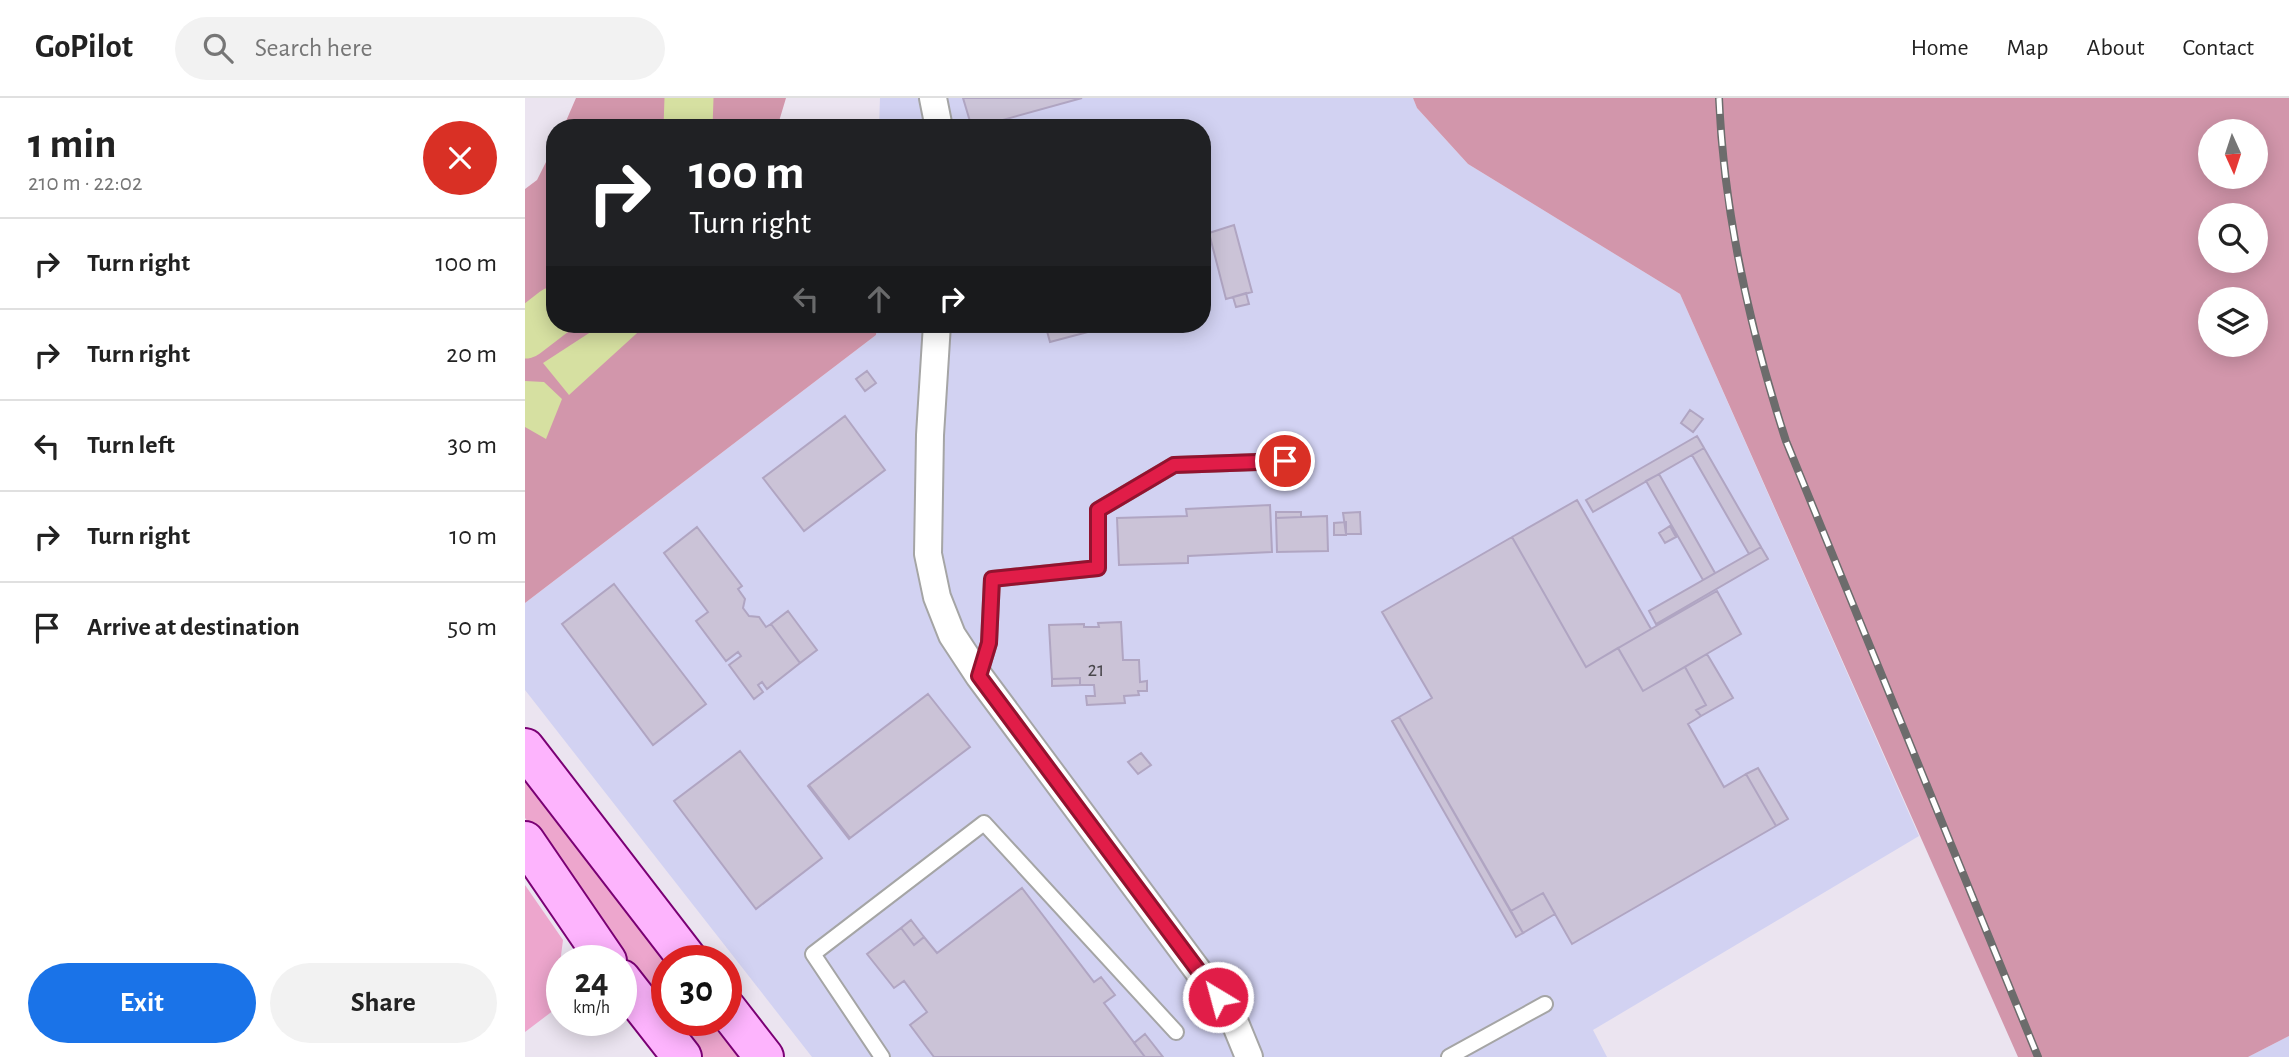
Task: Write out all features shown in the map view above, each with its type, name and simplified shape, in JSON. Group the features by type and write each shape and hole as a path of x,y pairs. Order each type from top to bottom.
{"main road":[{"path":"525,748 677,945"},
{"path":"525,841 596,945"},
{"path":"637,999 682,1057"},
{"path":"742,1029 764,1057"}],"street":[{"path":"933,98 937,119"},
{"path":"936,333 927,554 937,597 952,635 979,676 1233,1018 1249,1057"}],"lane":[{"path":"979,676 989,643 992,579 1098,568 1098,510 1174,465 1285,461"},
{"path":"882,1057 813,954 985,823 1175,1032"},
{"path":"1449,1057 1545,1004"}],"shaded area":[{"path":"576,98 786,98 780,119 567,119"},
{"path":"880,98 1413,98 1417,108 1468,164 1680,294 1919,836 1593,1030 1607,1057 812,1057 742,967 742,945 724,945 525,690 525,603 876,333 1211,333 1211,119 879,119"},
{"path":"1413,98 2289,98 2289,1036 2248,1057 2018,1057 1680,294 1468,164 1417,108"},
{"path":"546,162 546,333 876,333 525,603 525,189 537,180"},
{"path":"589,333 637,333 569,395 543,363"},
{"path":"525,381 544,382 562,399 546,439 525,427"},
{"path":"525,769 655,945 651,945 651,990 637,971 637,945 618,945 525,818"},
{"path":"525,885 563,940 562,945 546,945 546,1016 525,1032"},
{"path":"685,1036 735,1036 751,1057 700,1057"},
{"path":"2289,1036 2289,1057 2248,1057"}],"building":[{"path":"963,98 1082,98 1006,119 969,119"},
{"path":"1234,225 1252,292 1226,299 1211,232"},
{"path":"1246,293 1249,304 1236,307 1233,297"},
{"path":"1048,333 1084,333 1050,342"},
{"path":"867,371 876,383 865,391 856,379"},
{"path":"1690,410 1703,419 1693,432 1681,423"},
{"path":"845,416 885,470 804,531 763,478"},
{"path":"1697,436 1704,448 1593,512 1586,500"},
{"path":"1704,448 1761,547 1749,554 1692,455"},
{"path":"1659,474 1715,573 1703,580 1646,481"},
{"path":"1577,500 1651,629 1586,667 1512,537"},
{"path":"1270,505 1272,552 1188,556 1188,563 1119,565 1117,518 1187,516 1186,509"},
{"path":"1276,512 1301,512 1301,517 1276,518"},
{"path":"1360,512 1361,534 1346,534 1343,513"},
{"path":"1327,516 1328,551 1277,552 1276,518"},
{"path":"1346,522 1346,535 1334,535 1334,523"},
{"path":"1670,526 1676,537 1665,543 1659,533"},
{"path":"697,527 742,586 738,589 745,599 743,608 749,616 759,617 766,627 771,624 800,663 767,689 762,682 758,685 763,692 754,699 729,665 741,656 738,652 726,661 696,621 708,612 664,553"},
{"path":"1512,537 1586,667 1618,648 1643,691 1685,667 1706,705 1696,710 1701,716 1688,724 1724,787 1746,774 1776,826 1572,944 1543,893 1511,911 1399,717 1432,698 1382,612"},
{"path":"1761,547 1768,559 1656,624 1649,611"},
{"path":"614,584 706,704 653,745 562,624"},
{"path":"1717,591 1741,634 1643,691 1618,648"},
{"path":"788,611 817,650 800,663 771,624"},
{"path":"1121,622 1123,660 1139,660 1140,682 1147,681 1147,691 1138,691 1139,695 1124,696 1125,703 1087,705 1086,696 1095,696 1094,685 1080,685 1080,678 1052,679 1049,625 1084,624 1084,627 1099,627 1098,623"},
{"path":"1707,654 1733,698 1701,716 1696,710 1706,705 1685,667"},
{"path":"1080,678 1080,685 1052,686 1052,679"},
{"path":"928,694 970,747 850,838 809,785"},
{"path":"1399,717 1523,933 1516,937 1392,721"},
{"path":"740,751 822,858 756,909 674,801"},
{"path":"1141,753 1151,765 1138,774 1128,762"},
{"path":"1758,768 1788,819 1776,826 1746,774"},
{"path":"808,786 850,838 849,839"},
{"path":"1022,888 1094,982 1101,977 1115,995 1104,1003 1145,1057 934,1057 910,1025 927,1012 904,981 894,988 867,954 901,928 914,945 924,937 937,953"},
{"path":"1543,893 1555,914 1523,933 1511,911"},
{"path":"911,920 924,937 914,945 901,928"},
{"path":"1145,1034 1163,1057 1145,1057 1134,1043"}],"waterway":[{"path":"688,119 689,98"},
{"path":"525,334 546,318"}],"railway":[{"path":"1719,98 1727,185 1741,272 1761,357 1786,441 2038,1057"}],"route":[{"path":"1218,997 979,676 989,643 992,579 1098,568 1098,510 1174,465 1285,461"}]}
